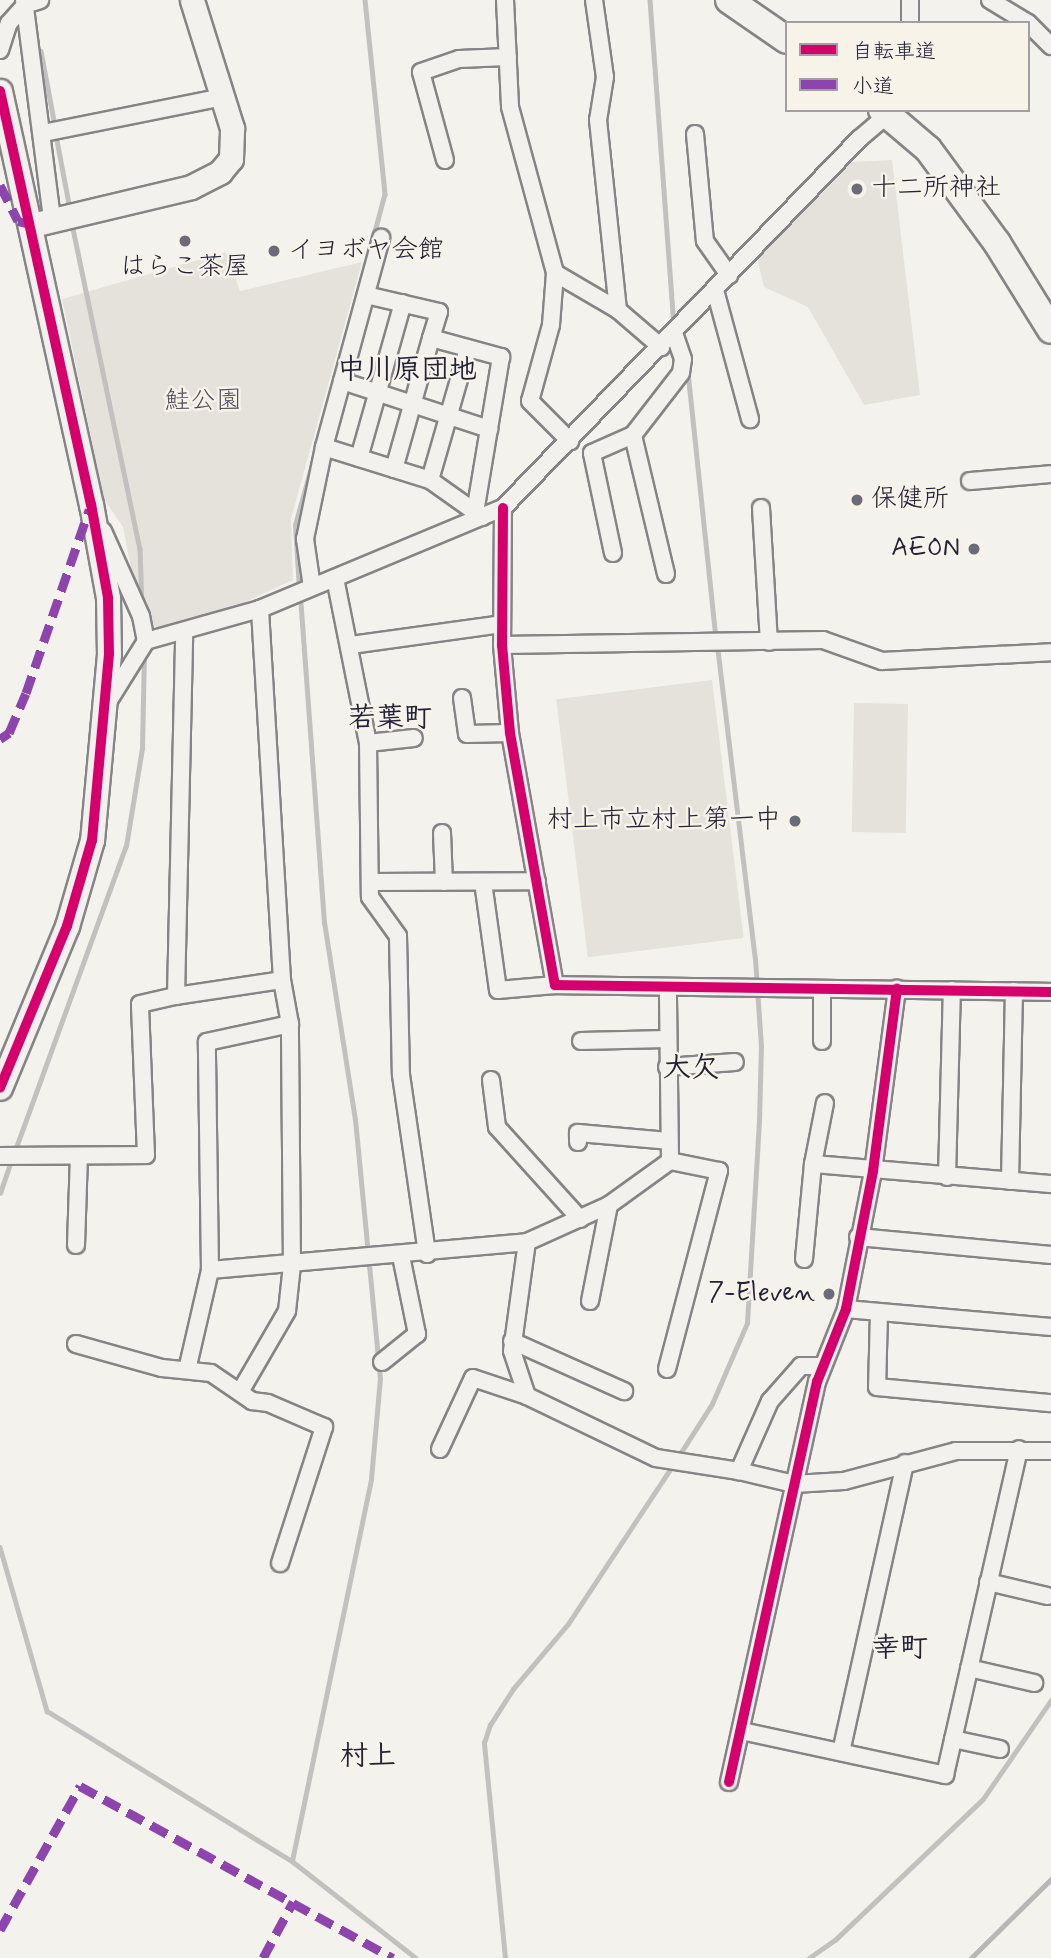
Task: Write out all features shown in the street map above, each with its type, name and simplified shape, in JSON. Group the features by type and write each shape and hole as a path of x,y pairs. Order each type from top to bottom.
{"main road":[{"path":"729,0 785,39"},
{"path":"888,112 928,149 997,243 1051,330"}],"street":[{"path":"42,222 191,187 220,172 232,159 235,144 192,0"},
{"path":"505,0 510,107 555,273 551,325 530,401 570,441"},
{"path":"594,0 604,77 598,120 618,310"},
{"path":"910,0 910,21"},
{"path":"990,0 1025,21"},
{"path":"30,2 43,133 42,222"},
{"path":"0,50 9,23 30,2"},
{"path":"1030,25 1051,47"},
{"path":"445,160 421,72 459,59 508,57"},
{"path":"0,91 42,222 108,598 108,702 92,840 67,926 0,1088"},
{"path":"43,133 223,97"},
{"path":"146,641 184,633 260,609 479,515 503,508 888,112"},
{"path":"695,134 705,241 729,275"},
{"path":"312,587 305,540 324,447 382,239"},
{"path":"555,273 618,310 661,346"},
{"path":"715,290 750,419"},
{"path":"366,295 439,312 394,469"},
{"path":"359,458 403,303"},
{"path":"614,553 592,453 633,435 681,373 683,359 674,333"},
{"path":"431,338 501,357 479,515"},
{"path":"430,480 451,415 468,348"},
{"path":"342,381 413,401 489,429"},
{"path":"633,435 666,574"},
{"path":"324,447 430,480 479,515"},
{"path":"970,481 1051,474"},
{"path":"91,505 141,616 146,641 108,702"},
{"path":"503,508 502,645 510,733 555,985"},
{"path":"761,508 769,642"},
{"path":"335,578 351,645 368,743 370,897 398,936 401,1075 427,1254"},
{"path":"240,1392 287,1311 292,1265 290,1024 282,980 260,609"},
{"path":"351,645 502,624"},
{"path":"176,996 184,633"},
{"path":"502,645 823,640 882,661 1051,652"},
{"path":"462,698 467,734 510,733"},
{"path":"368,743 414,738"},
{"path":"442,833 444,882"},
{"path":"482,881 498,990 555,985 1051,992"},
{"path":"370,882 537,881"},
{"path":"0,1156 146,1155 140,1004 282,980"},
{"path":"668,987 670,1161"},
{"path":"729,1782 822,1366 846,1309 873,1171 897,989"},
{"path":"822,990 822,1041"},
{"path":"947,1177 952,990"},
{"path":"1010,1181 1014,991"},
{"path":"187,1370 210,1270 207,1042 290,1024"},
{"path":"581,1041 667,1039"},
{"path":"667,1067 735,1062"},
{"path":"491,1080 497,1127 580,1219"},
{"path":"804,1259 813,1164 825,1103"},
{"path":"578,1142 578,1133 669,1141"},
{"path":"76,1245 79,1156"},
{"path":"210,1270 427,1254 527,1242 609,1205 670,1161 719,1171 667,1369"},
{"path":"813,1164 1051,1184"},
{"path":"590,1301 609,1205"},
{"path":"858,1237 1051,1255"},
{"path":"527,1242 512,1341 527,1396"},
{"path":"382,1362 416,1334 401,1256"},
{"path":"846,1309 1051,1327"},
{"path":"879,1313 877,1387 1051,1403"},
{"path":"512,1341 624,1391"},
{"path":"76,1344 187,1370 211,1373 252,1401 268,1403 324,1427 280,1563"},
{"path":"739,1471 770,1401 801,1366 822,1366"},
{"path":"440,1449 473,1378 527,1396 656,1458 739,1471 794,1484 844,1480 956,1451 1051,1451"},
{"path":"742,1731 945,1775 1019,1449"},
{"path":"841,1752 905,1463"},
{"path":"988,1582 1047,1596"},
{"path":"969,1668 1034,1683"},
{"path":"953,1739 1000,1749"}],"green space":[{"path":"892,160 920,395 864,405 808,307 764,287 757,258 850,162"},
{"name":"鮭公園","path":"226,252 240,291 362,262 291,519 293,580 236,606 163,629 151,625 137,599 123,527 104,499 62,299"},
{"path":"712,680 744,938 588,957 556,699"},
{"path":"854,703 908,704 906,833 852,832"}],"waterway":[{"path":"365,0 385,194 373,239"},
{"path":"650,0 674,323"},
{"path":"41,51 55,126"},
{"path":"56,135 70,209"},
{"path":"72,224 140,549 142,604"},
{"path":"688,372 716,638"},
{"path":"299,589 295,525 314,457"},
{"path":"292,1861 371,1479 380,1379 355,1120 324,923 300,598"},
{"path":"678,1457 712,1404 747,1323 759,1121 761,1047 755,960 717,646"},
{"path":"14,1153 126,846 142,748 144,655"},
{"path":"0,1193 11,1161"},
{"path":"505,1958 484,1743 490,1725 513,1689 568,1624 673,1465"},
{"path":"0,1547 47,1711 292,1861 416,1958"},
{"path":"809,1958 835,1940 983,1799 1051,1700"}],"railway":[{"path":"971,1958 1051,1879"}],"marked path":[{"path":"0,185 18,221 30,224"},
{"path":"0,739 9,733 26,693 89,510"},
{"path":"0,1930 80,1786 393,1958"},
{"path":"263,1958 293,1902"}],"cycle path":[{"path":"0,91 91,504 108,598 109,654 92,840 67,926 0,1088"},
{"path":"503,508 502,645 510,733 555,985 1051,992"},
{"path":"729,1782 817,1382 846,1309 873,1171 897,989"}],"place":[{"name":"十二所神社","path":"857,189"},
{"name":"はらこ茶屋","path":"185,241"},
{"name":"イヨボヤ会館","path":"274,251"},
{"name":"保健所","path":"857,500"},
{"name":"AEON","path":"974,549"},
{"name":"村上市立村上第一中","path":"795,821"},
{"name":"7-Eleven","path":"829,1294"}],"district":[{"name":"中川原団地","path":"407,371"},
{"name":"若葉町","path":"390,719"},
{"name":"大欠","path":"691,1069"},
{"name":"幸町","path":"900,1649"},
{"name":"村上","path":"368,1757"}]}
